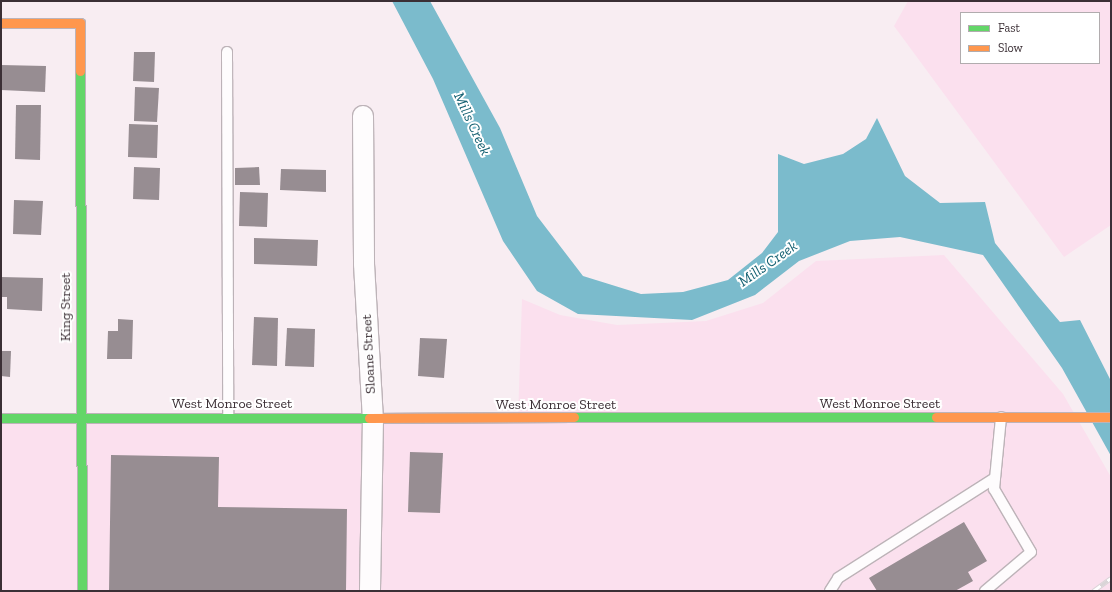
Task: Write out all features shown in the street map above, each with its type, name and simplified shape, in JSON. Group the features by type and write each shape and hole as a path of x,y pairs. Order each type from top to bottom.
{"street":[{"name":"King Street","path":"1,23 80,23 82,591"},
{"name":"Sloane Street","path":"363,116 364,264 373,418 370,591"},
{"name":"West Monroe Street","path":"1,418 1111,417"}],"lane":[{"path":"227,52 228,418"},
{"path":"985,591 1030,552 994,489 1001,417"},
{"path":"830,591 838,578 995,478"}],"shaded area":[{"path":"908,1 1111,1 1111,225 1064,257 894,26"},
{"path":"944,255 1063,394 1111,477 1111,591 1,591 1,418 518,418 522,299 560,315 617,325 706,321 763,303 816,261"}],"water":[{"name":"Mills Creek","path":"392,1 430,1 500,128 537,216 583,276 641,294 683,292 728,280 762,253 778,232 778,154 804,164 843,154 866,139 877,118 905,176 940,203 985,202 995,243 1060,322 1080,320 1111,381 1111,456 1062,368 983,255 900,237 850,241 799,261 755,295 692,320 578,314 537,291 503,241 433,79"}],"building":[{"path":"134,52 155,52 154,82 133,81"},
{"path":"1,65 46,66 45,92 1,90"},
{"path":"135,87 159,88 157,122 134,121"},
{"path":"16,105 41,105 40,160 15,159"},
{"path":"129,124 158,125 157,158 128,157"},
{"path":"134,167 160,168 159,200 133,199"},
{"path":"259,167 260,185 235,185 235,168"},
{"path":"281,169 326,170 326,192 280,190"},
{"path":"240,192 268,193 267,227 239,226"},
{"path":"14,200 43,201 41,235 13,234"},
{"path":"254,238 318,240 317,266 254,264"},
{"path":"1,277 43,278 42,311 7,309 7,297 1,297"},
{"path":"254,317 278,318 277,366 252,365"},
{"path":"118,319 133,320 132,359 107,359 108,331 118,331"},
{"path":"287,328 315,329 314,367 285,366"},
{"path":"420,338 447,339 444,378 418,376"},
{"path":"1,351 11,351 10,377 1,376"},
{"path":"410,452 443,453 440,513 408,512"},
{"path":"111,455 219,457 218,507 347,509 346,591 109,591"},
{"path":"964,522 987,561 968,572 973,581 955,591 877,591 869,578"}],"railway":[{"path":"1093,591 1111,578"}],"traffic: fast":[{"path":"80,71 82,591"},
{"path":"574,417 936,417"},
{"path":"1,418 369,418"}],"traffic: slow":[{"path":"1,23 80,23 80,71"},
{"path":"369,418 574,417"},
{"path":"936,417 1111,417"}]}
